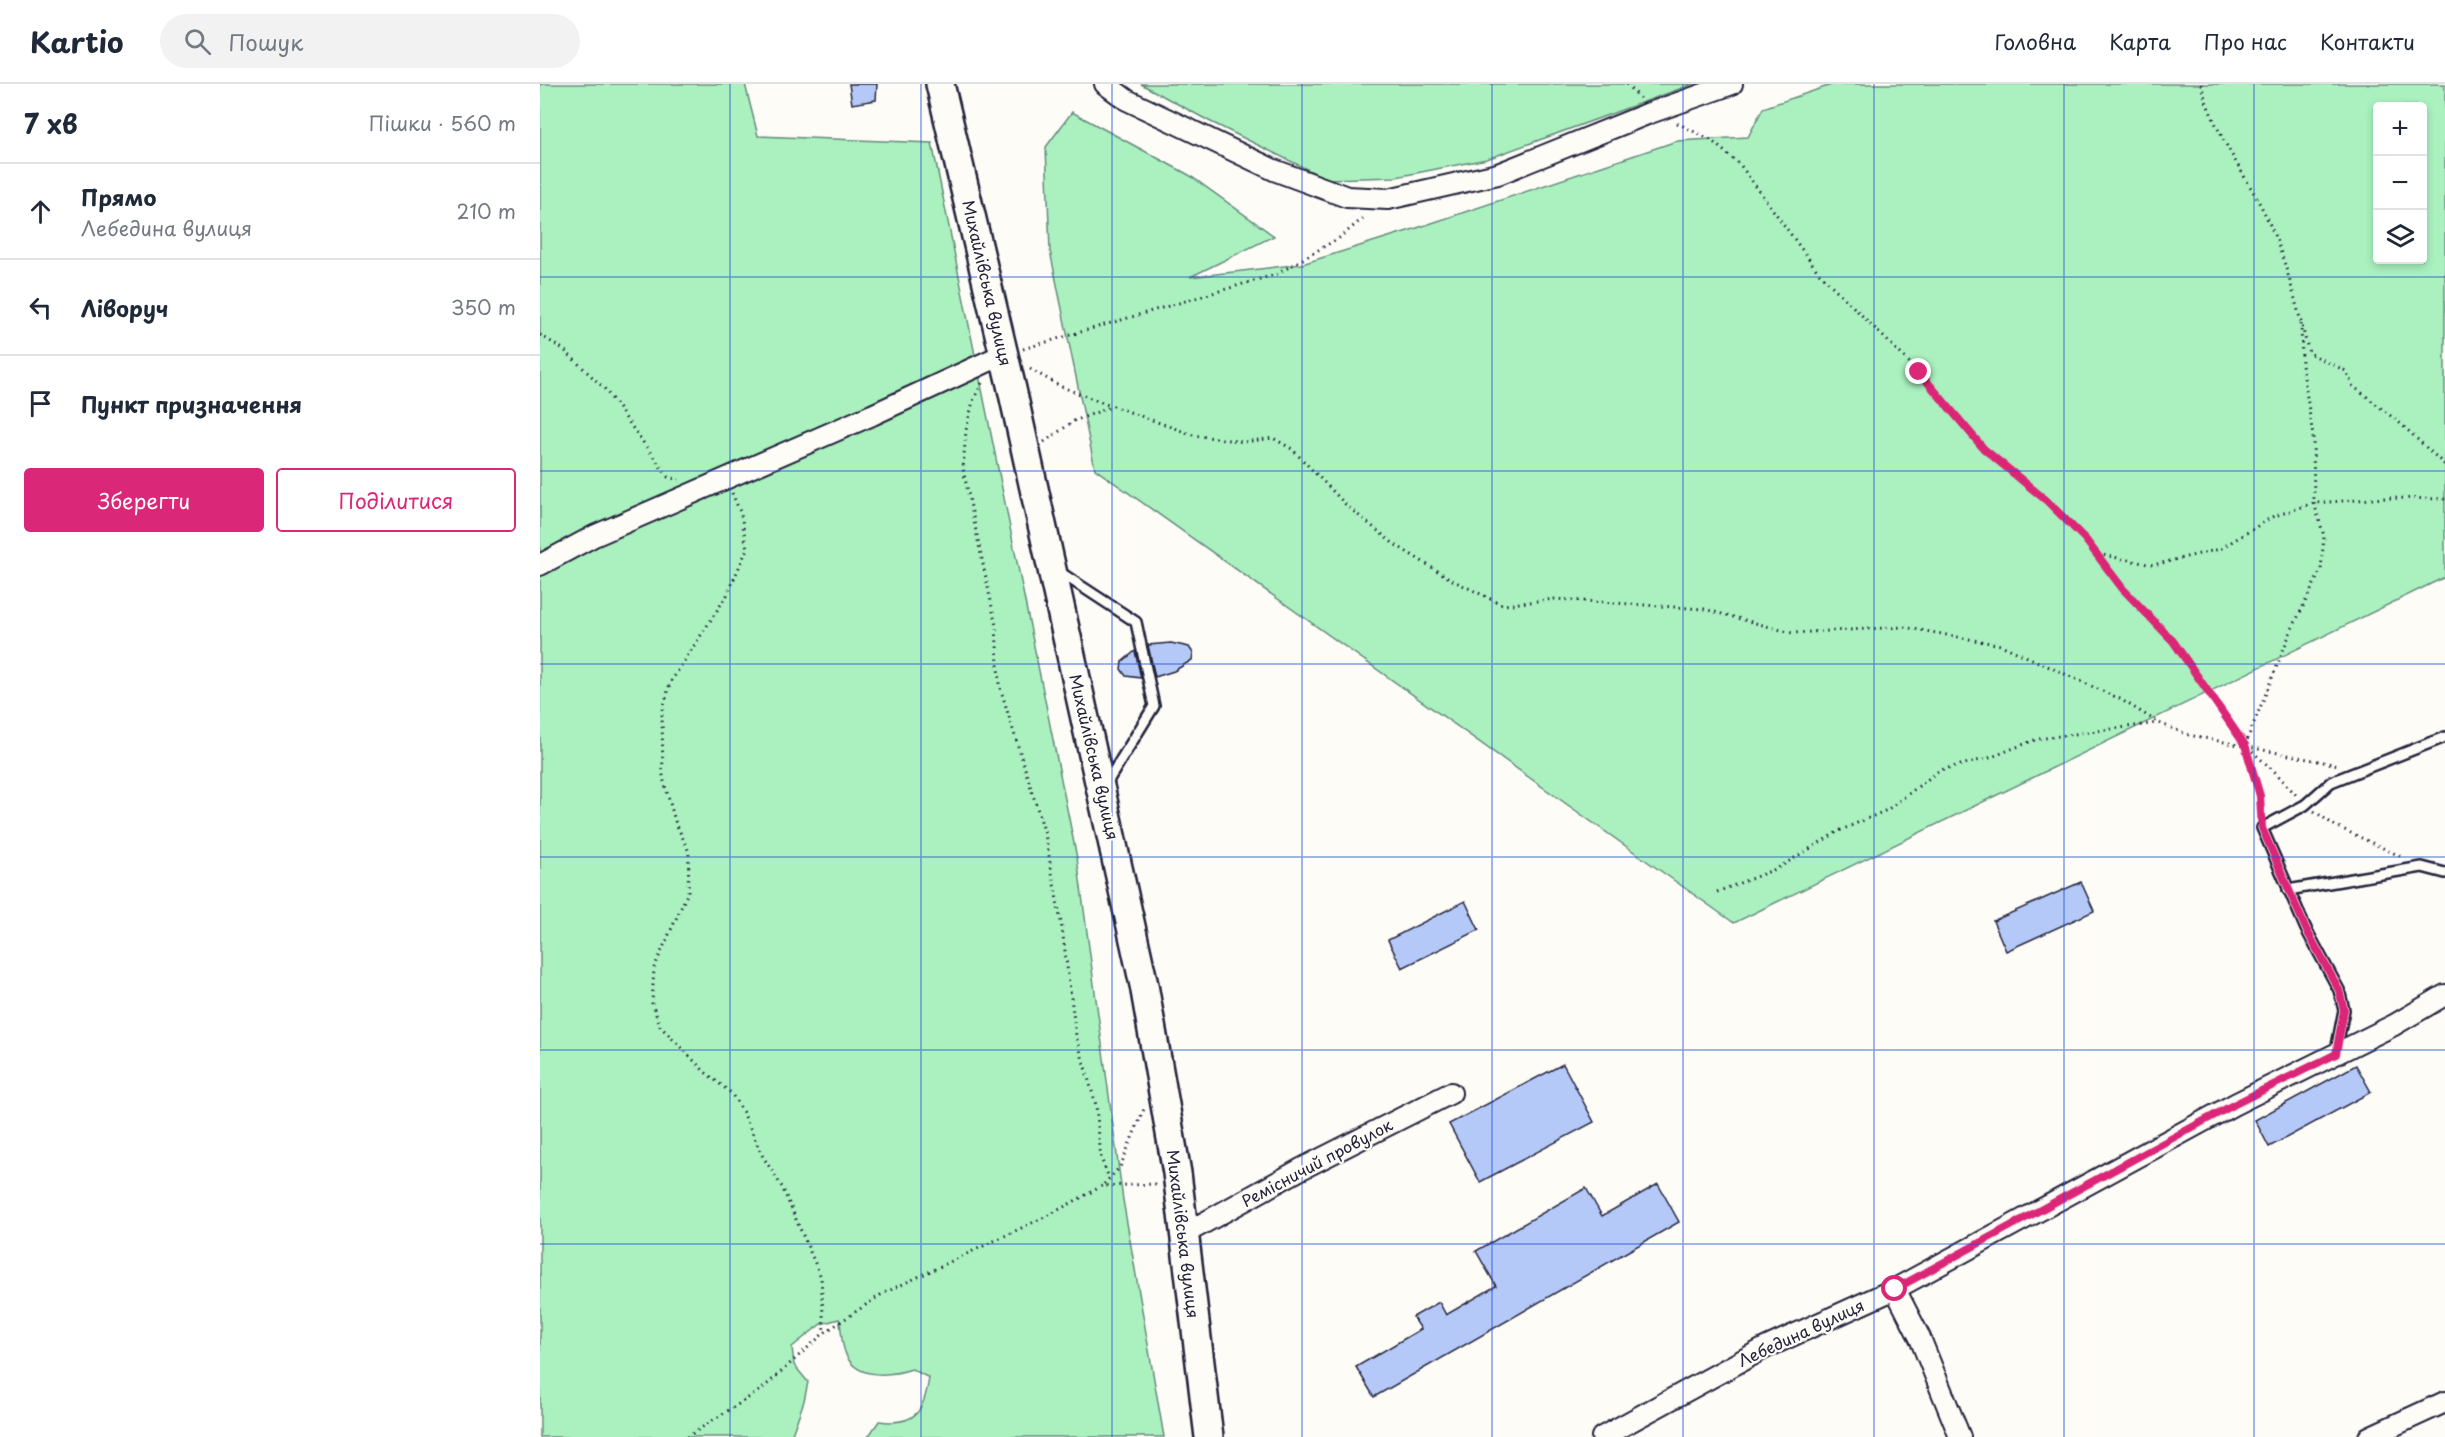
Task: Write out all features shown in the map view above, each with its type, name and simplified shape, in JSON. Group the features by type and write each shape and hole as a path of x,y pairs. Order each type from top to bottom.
{"main road":[{"name":"Михайлівська вулиця","path":"940,84 998,357 1026,454 1144,985 1180,1200 1209,1437"}],"street":[{"path":"1105,84 1127,100 1274,170 1347,197 1388,199 1498,174 1652,112 1732,84"},
{"path":"540,565 594,536 872,415 998,357"},
{"name":"Лебедина вулиця","path":"1602,1437 1765,1348 1895,1289 2235,1104 2336,1054 2445,995"},
{"name":"Ремісничий провулок","path":"1184,1234 1301,1169 1451,1093"},
{"path":"1895,1289 1920,1338 1960,1437"},
{"path":"2369,1437 2445,1402"}],"lane":[{"path":"1051,566 1136,622 1154,706 1102,789"},
{"path":"2336,1054 2344,1010 2339,990 2288,890 2262,828 2305,805 2331,782 2445,737"},
{"path":"2288,890 2422,867 2445,873"}],"path":[{"path":"2201,84 2230,152 2263,210 2288,273 2309,353 2346,371 2352,386 2402,424 2445,465"},
{"path":"1652,112 1710,140 1741,166 1819,273 1919,372 1984,449 2047,501 2085,539 2123,589 2173,641 2245,745 2275,772 2305,805 2334,825 2422,867"},
{"path":"1109,1178 1101,1158 1096,1105 1076,1035 1062,928 1045,834 999,684 996,626 963,469 966,430 973,401 998,357 1278,274 1339,238 1388,199"},
{"path":"2262,828 2260,796 2245,745 2291,630 2321,570 2324,536 2313,504 2313,436 2302,365 2301,322"},
{"path":"540,335 562,349 604,388 668,477 716,482 741,514 747,549 727,595 670,683 662,714 663,778 675,821 689,852 688,892 654,968 652,1003 660,1026 705,1072 731,1093 762,1155 782,1187 821,1277 824,1333"},
{"path":"998,357 1062,387 1193,435 1244,442 1273,438 1292,449 1347,506 1394,544 1454,581 1503,605 1555,599 1704,609 1792,633 1904,627 2001,645 2120,699 2159,723 2189,735 2245,745 2326,764 2366,769"},
{"path":"1026,454 1074,421 1113,406"},
{"path":"2096,554 2153,565 2220,549 2272,517 2313,504 2386,498 2445,499"},
{"path":"1717,892 1778,868 1839,831 1887,810 1940,770 1989,758 2037,739 2159,723"},
{"path":"687,1437 762,1389 824,1333 882,1294 1051,1214 1102,1186 1120,1167 1146,1105"},
{"path":"1102,1186 1155,1184 1180,1200"}],"green space":[{"path":"540,84 745,84 758,136 932,143 1077,858 1123,1200 1164,1437 868,1437 879,1421 901,1421 916,1414 924,1400 929,1378 912,1369 874,1374 856,1367 845,1352 839,1319 821,1324 792,1347 794,1365 808,1382 791,1437 540,1437"},
{"path":"1141,84 1693,84 1487,159 1396,177 1327,179 1209,121"},
{"path":"1834,84 2445,84 2445,577 1734,923 1095,469 1050,251 1046,147 1072,112 1189,175 1274,236 1190,277 1302,264 1677,141 1748,137 1763,108"}],"building":[{"path":"849,84 877,84 876,100 852,104"},
{"path":"1171,643 1189,647 1193,653 1192,660 1174,671 1155,677 1148,645"},
{"path":"1135,651 1141,678 1126,676 1121,669 1122,662"},
{"path":"2081,882 2094,911 2006,951 1993,921"},
{"path":"1465,901 1479,930 1402,968 1388,940"},
{"path":"1563,1064 1594,1122 1480,1182 1449,1124"},
{"path":"2356,1065 2371,1092 2269,1147 2255,1120"},
{"path":"1658,1184 1679,1222 1374,1397 1356,1367 1421,1329 1413,1317 1439,1302 1446,1315 1496,1286 1476,1251 1586,1188 1602,1216"}],"route":[{"path":"1895,1289 2235,1104 2336,1054 2344,1010 2339,990 2306,929 2262,828 2260,796 2245,745 2173,641 2123,589 2085,539 2047,501 1984,449 1919,372"}]}
